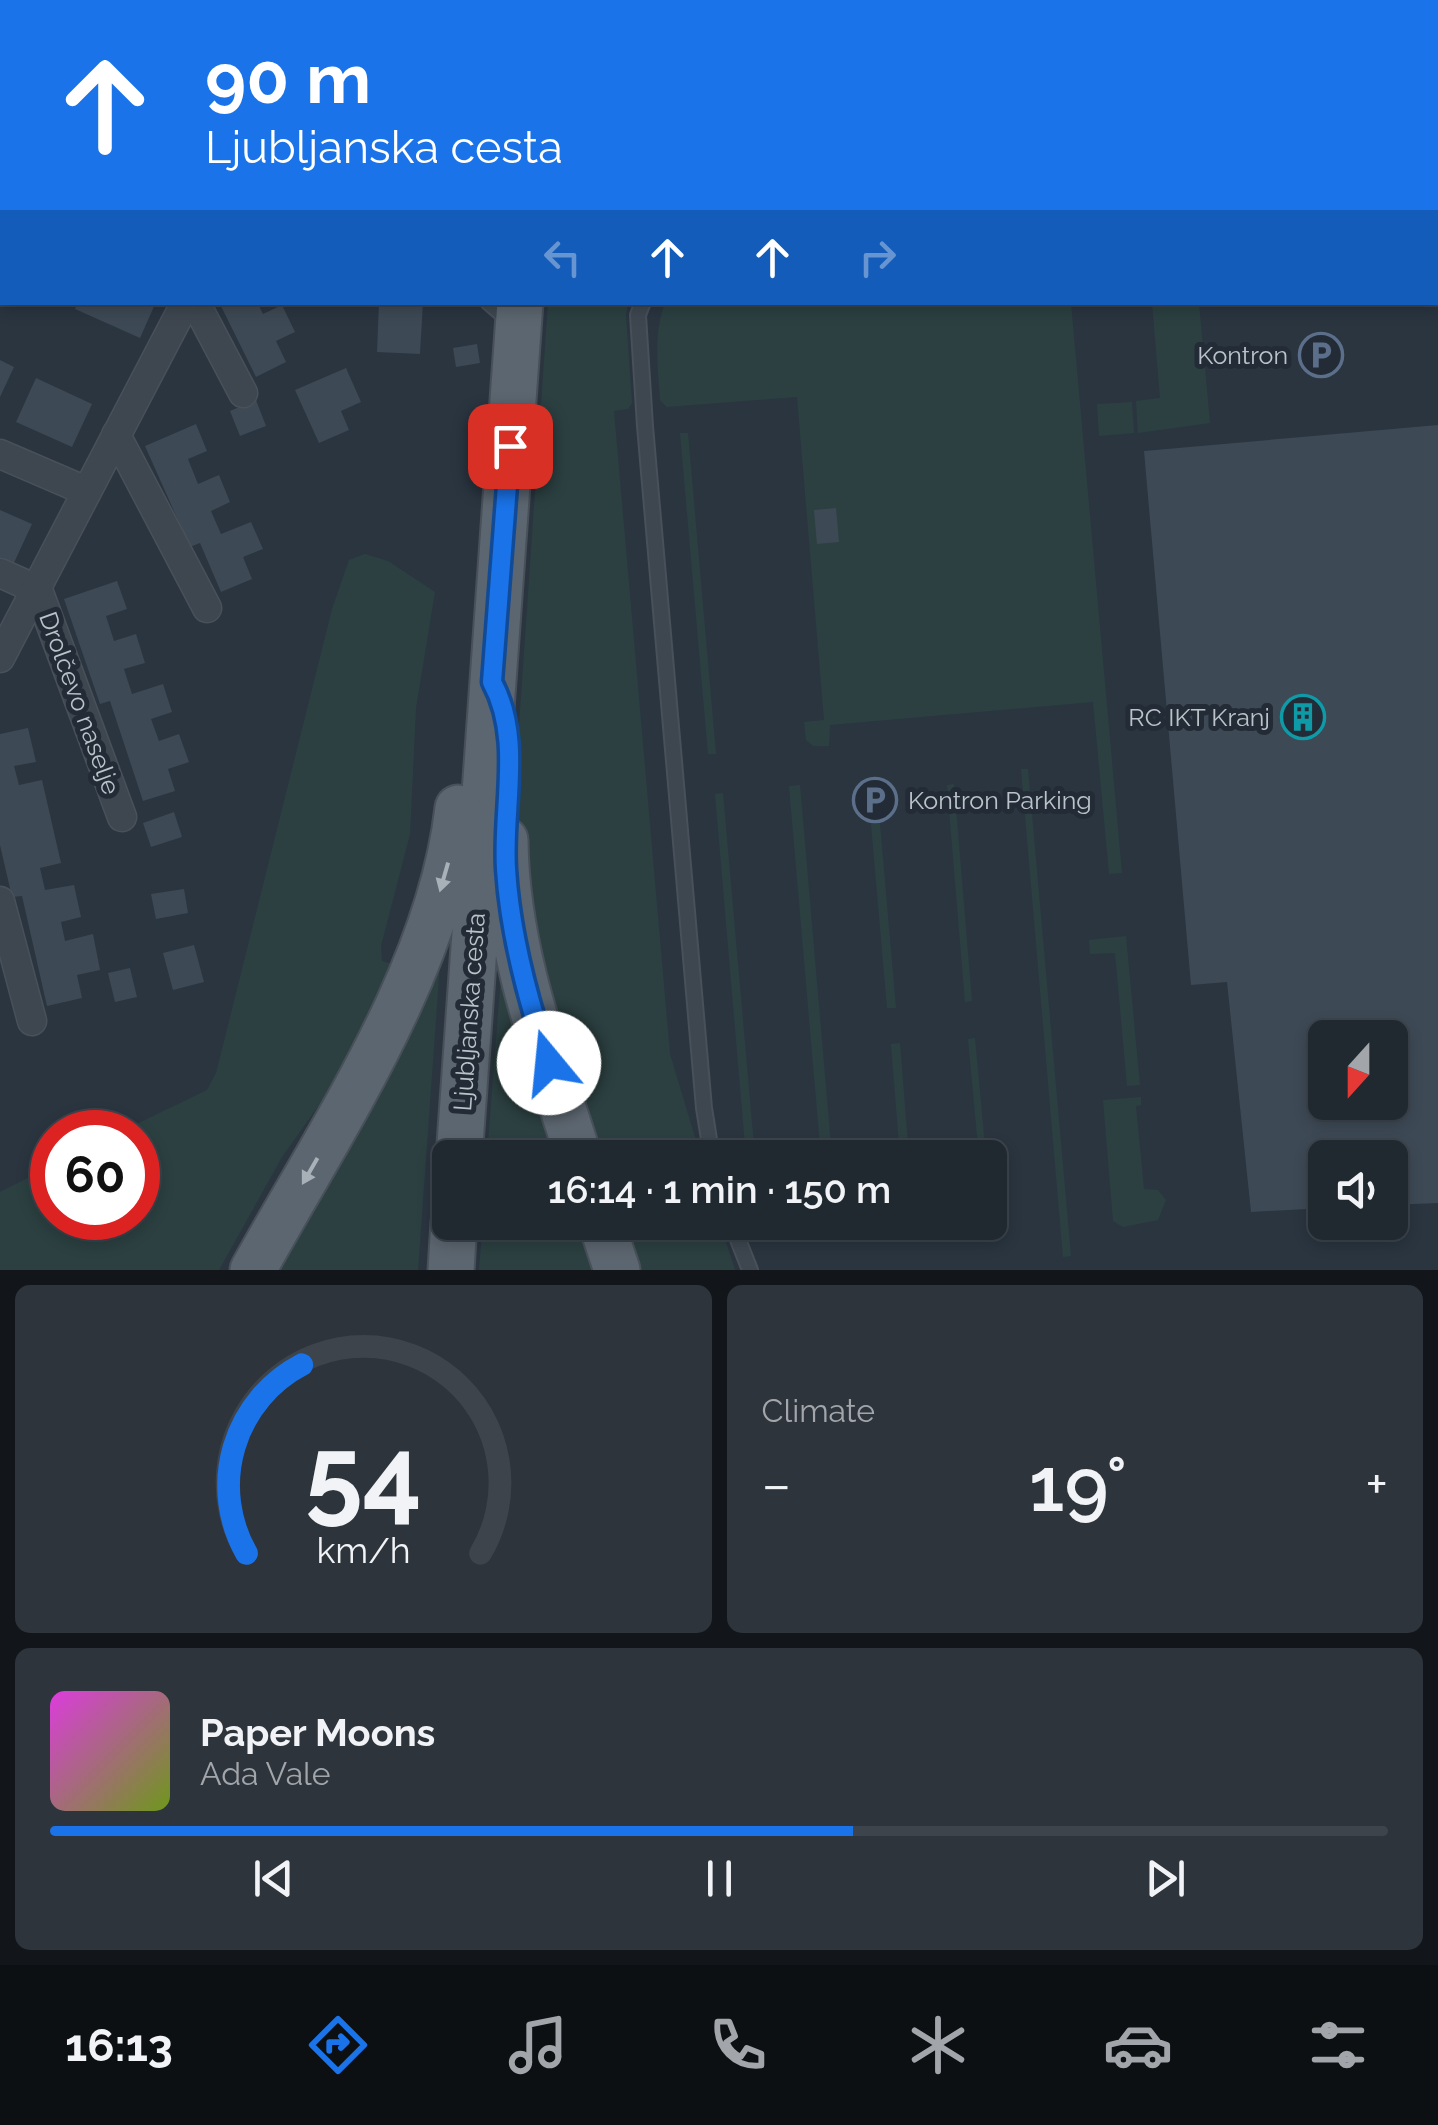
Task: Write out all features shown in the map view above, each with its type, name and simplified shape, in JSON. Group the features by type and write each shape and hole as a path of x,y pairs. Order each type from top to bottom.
{"main road":[{"name":"Ljubljanska cesta","path":"460,1140 492,682 509,311"},
{"path":"492,682 505,710 510,734 505,866 512,925 538,1032 573,1140"},
{"path":"254,1270 333,1131 407,984 446,875 465,744 492,682"},
{"path":"451,1270 453,1240"},
{"path":"607,1240 618,1270"}],"street":[{"name":"Drolčevo naselje","path":"0,658 184,305"},
{"path":"197,305 243,393"},
{"path":"116,435 207,608"},
{"path":"0,454 86,491"},
{"name":"Drolčevo naselje","path":"0,573 38,590 122,817"},
{"path":"0,901 32,1021"}],"lane":[{"path":"642,305 638,315 644,426 709,1140"},
{"path":"738,1240 750,1270"}],"green space":[{"path":"548,305 628,305 632,403 628,409 614,411 670,1054 696,1140 586,1140 514,847"},
{"path":"664,305 1071,305 1122,873 1109,874 1093,702 830,725 829,746 813,746 806,740 804,722 824,720 797,397 667,407 660,400 659,327"},
{"path":"1152,305 1199,305 1210,423 1138,433 1136,401 1160,398"},
{"path":"1132,402 1134,433 1099,436 1097,404"},
{"path":"680,433 688,433 716,754 708,754"},
{"path":"365,554 388,561 435,592 416,708 410,834 381,946 382,961 403,967 329,1091 282,1157 219,1270 0,1270 0,1192 30,1177 30,1240 160,1240 160,1113 207,1090 216,1073 332,609 349,560"},
{"path":"1021,769 1028,769 1071,1256 1063,1257"},
{"path":"867,778 876,778 896,1008 887,1008"},
{"path":"954,784 972,1001 965,1002 947,785"},
{"path":"800,785 831,1140 820,1140 789,786"},
{"path":"723,793 754,1140 745,1140 715,794"},
{"path":"442,935 418,1270 266,1270"},
{"path":"1126,936 1140,1085 1127,1086 1115,953 1090,954 1089,940"},
{"path":"503,949 563,1140 488,1140"},
{"path":"975,1038 984,1140 977,1140 968,1039"},
{"path":"900,1043 908,1140 899,1140 891,1044"},
{"path":"1141,1097 1141,1105 1136,1106 1144,1189 1158,1190 1166,1200 1158,1220 1123,1227 1113,1221 1103,1100"},
{"path":"482,1240 594,1240 603,1270 479,1270"},
{"path":"619,1240 725,1240 735,1270 629,1270"}],"building":[{"path":"77,305 155,305 140,338 75,309"},
{"path":"220,305 258,305 263,314 282,305 295,332 276,341 286,362 256,377"},
{"path":"379,305 423,305 420,354 377,352"},
{"path":"477,344 480,363 456,367 453,348"},
{"path":"0,360 14,367 0,397"},
{"path":"346,368 361,402 341,411 349,430 319,443 295,390"},
{"path":"36,378 92,404 72,447 16,422"},
{"path":"256,400 266,426 240,436 230,411"},
{"path":"196,424 207,451 188,459 198,484 219,475 230,502 211,511 221,534 251,522 263,549 243,557 252,579 221,592 200,543 190,547 145,446"},
{"name":"RC IKT Kranj","path":"1438,425 1438,1203 1408,1204 1408,1140 1308,1140 1308,1209 1251,1212 1227,982 1191,985 1144,451"},
{"path":"836,508 839,542 817,544 814,510"},
{"path":"0,510 32,524 12,567 0,562"},
{"path":"117,581 127,609 106,616 114,641 136,634 145,663 124,669 132,694 163,684 172,712 151,719 159,741 179,734 189,762 168,769 175,791 143,801 110,701 100,704 64,599"},
{"path":"28,728 36,762 14,766 19,785 42,780 61,863 40,868 45,890 74,885 81,917 61,922 65,941 93,934 100,970 77,975 82,998 47,1006 22,896 12,897 0,845 0,734"},
{"path":"174,812 182,837 151,847 143,823"},
{"path":"184,889 188,913 156,919 151,894"},
{"path":"194,945 204,982 173,990 163,953"},
{"path":"130,968 137,997 115,1002 108,973"}],"place":[{"name":"Kontron","path":"1321,355"},
{"name":"RC IKT Kranj","path":"1303,717"},
{"name":"Kontron Parking","path":"875,800"}],"route":[{"path":"510,446 492,682 505,710 510,734 505,809 508,893 520,962 549,1063"}]}
